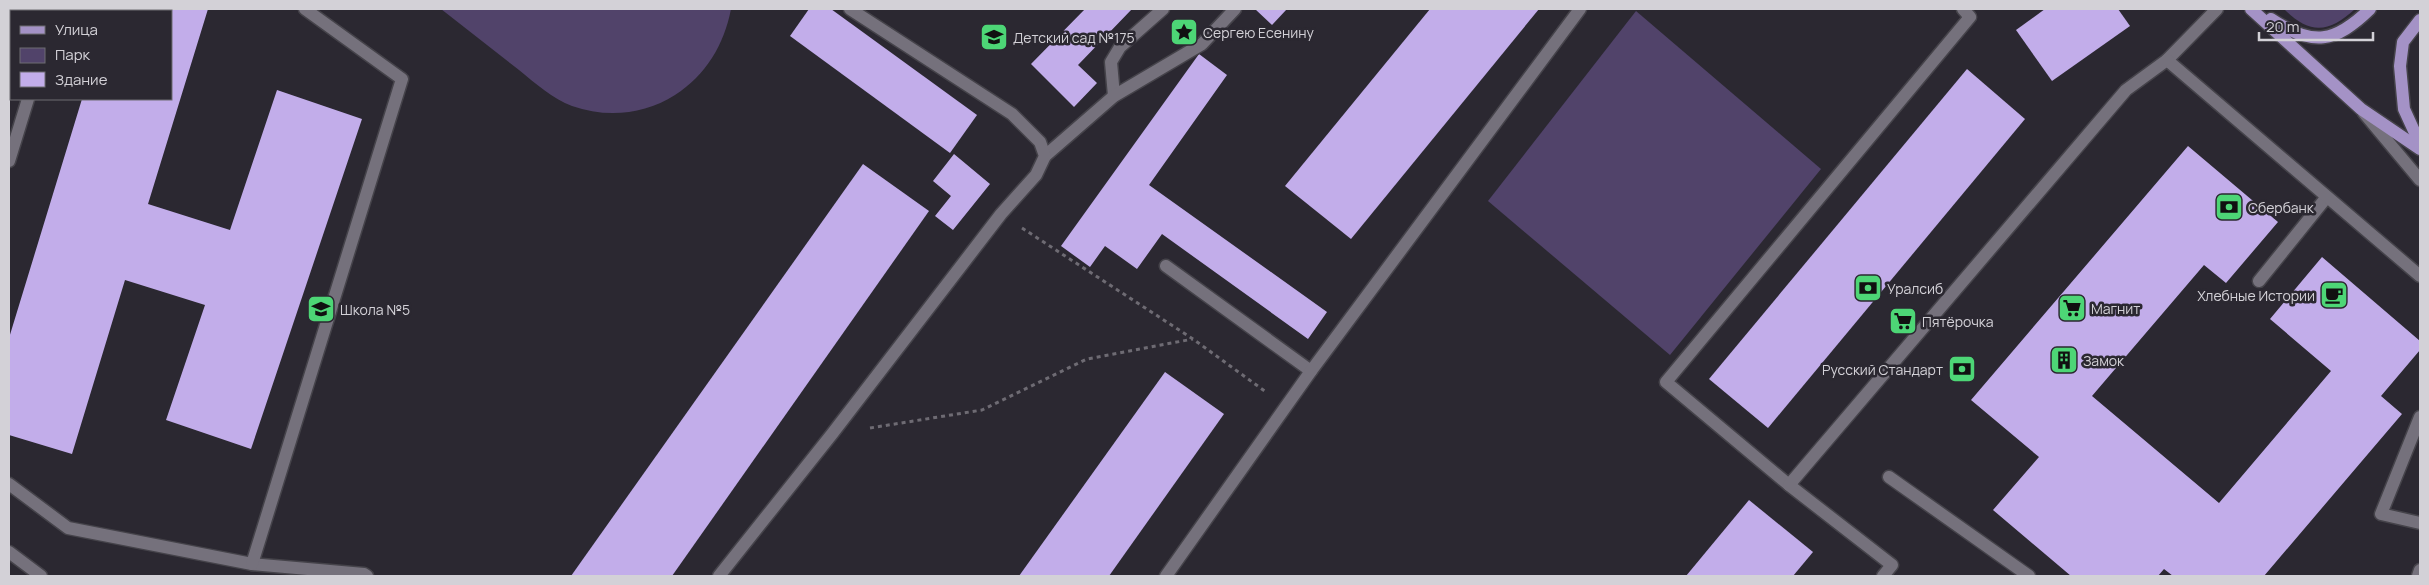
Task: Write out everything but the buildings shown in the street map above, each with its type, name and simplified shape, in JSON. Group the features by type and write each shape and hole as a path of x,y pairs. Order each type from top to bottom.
{"main road":[{"path":"2252,9 2361,109 2420,149"},
{"path":"2257,9 2283,27 2304,37 2340,34 2352,27 2370,9"},
{"path":"2420,20 2403,42 2400,66 2404,109 2420,144"}],"street":[{"path":"252,564 402,79 305,9"},
{"path":"850,9 1012,114 1040,142 1045,156"},
{"path":"1114,96 1111,62 1120,47 1163,9"},
{"path":"1166,576 1286,406 1580,9"},
{"path":"1883,576 1892,565 1789,485 1666,382 1970,17 1963,9"},
{"path":"1789,485 2126,90 2167,60 2217,9"},
{"path":"719,576 832,434 1001,214 1036,175 1045,156 1114,96 1202,44 1230,11"},
{"path":"2167,60 2326,198 2420,276"},
{"path":"9,161 28,100"},
{"path":"2361,109 2420,180"},
{"path":"2259,281 2326,198"},
{"path":"1166,266 1312,371"},
{"path":"2420,417 2381,514 2420,523"},
{"path":"1889,477 2029,576"},
{"path":"9,484 68,528 252,564 364,574 367,576"},
{"path":"9,552 41,576"},
{"path":"2418,576 2420,570"}],"path":[{"path":"1001,214 1193,339 1286,406"},
{"path":"832,434 982,410 1088,359 1193,339"}],"green space":[{"path":"441,9 731,9 724,35 712,58 686,87 663,102 651,107 611,113 585,110 572,106 551,95"},
{"path":"2284,9 2355,9 2337,23 2320,28 2302,23"},
{"path":"1636,11 1821,169 1670,355 1488,201"}],"place":[{"name":"Сергею Есенину","path":"1184,32"},
{"name":"Детский сад №175","path":"994,37"},
{"name":"Сбербанк","path":"2229,207"},
{"name":"Уралсиб","path":"1868,288"},
{"name":"Хлебные Истории","path":"2334,295"},
{"name":"Магнит","path":"2072,308"},
{"name":"Школа №5","path":"321,309"},
{"name":"Пятёрочка","path":"1903,321"},
{"name":"Замок","path":"2064,360"},
{"name":"Русский Стандарт","path":"1962,369"}]}
